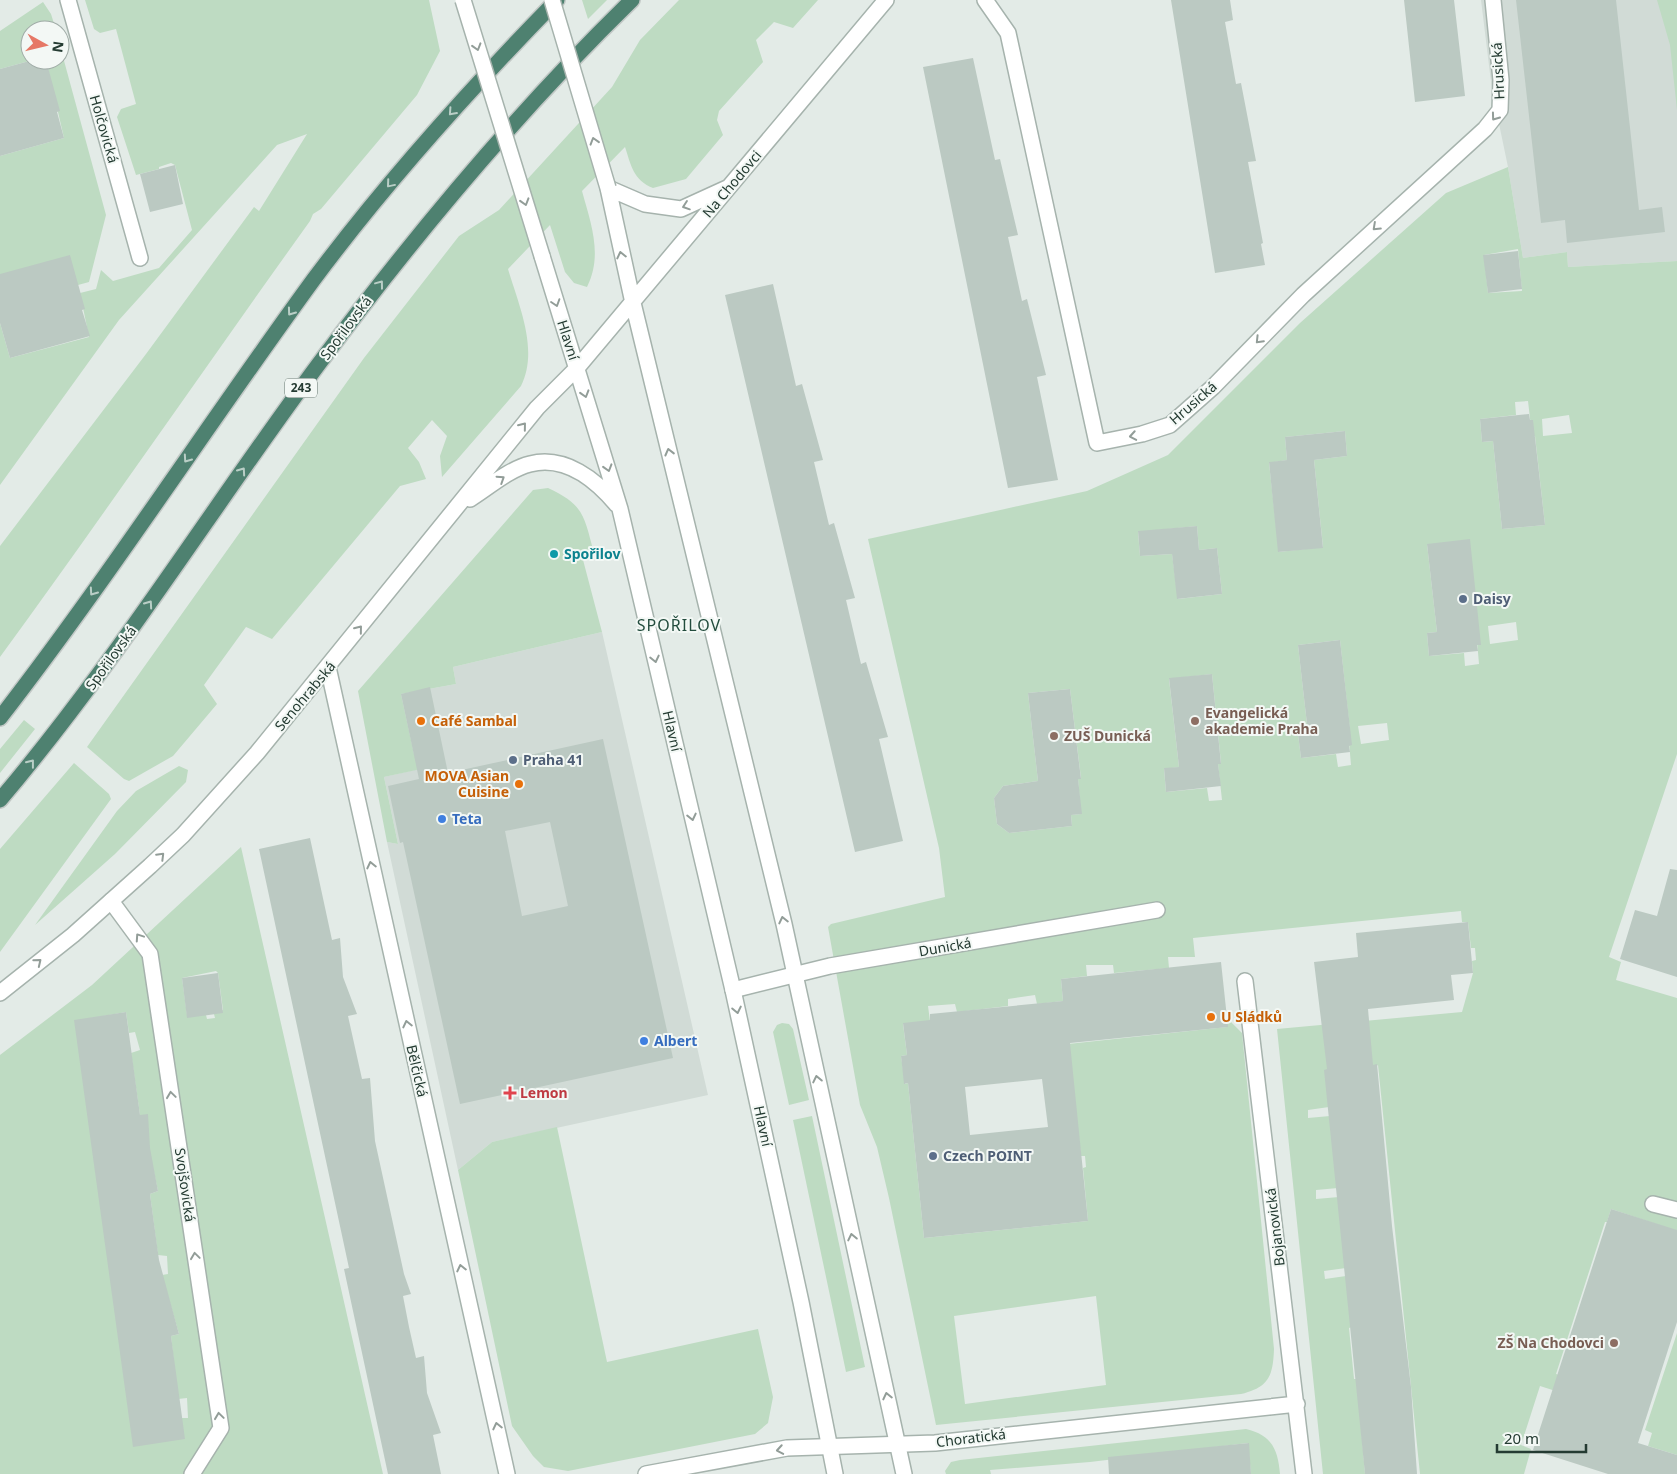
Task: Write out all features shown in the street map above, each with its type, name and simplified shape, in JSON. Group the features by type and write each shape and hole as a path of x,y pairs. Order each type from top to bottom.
{"highway":[{"path":"0,718 64,633 315,279 363,215 421,146 557,0"},
{"name":"Spořilovská","path":"0,800 101,672 312,374 385,277 465,178 543,90 632,0"}],"street":[{"name":"Holčovická","path":"68,0 140,258"},
{"name":"Hlavní","path":"463,0 620,508 733,990 802,1302 835,1474"},
{"path":"552,0 608,188 633,303 784,924 904,1474"},
{"name":"Na Chodovci","path":"577,368 731,187 886,0"},
{"name":"Hrusická","path":"985,0 1008,33 1097,443 1142,434 1170,425 1213,387 1303,295 1485,130 1500,110 1501,80 1493,0"},
{"path":"608,188 646,204 681,208 731,187"},
{"name":"Senohrabská","path":"0,993 111,901 182,835 257,753 460,506 537,408 577,368"},
{"path":"460,506 516,469 531,464 560,463 590,479 620,508"},
{"name":"Bělčická","path":"328,667 507,1474"},
{"name":"Svojšovická","path":"111,901 150,954 221,1428 192,1474"},
{"name":"Dunická","path":"733,990 794,974 1158,910"},
{"name":"Bojanovická","path":"1245,981 1304,1474"},
{"path":"1652,1204 1677,1210"},
{"name":"Choratická","path":"646,1474 787,1448 935,1443 1297,1404"}],"shaded area":[{"path":"1481,0 1677,0 1677,261 1568,267 1567,252 1523,258 1508,167 1492,90"},
{"path":"602,632 708,1095 492,1142 458,1170 387,842 398,844 384,777 444,763 414,754 401,694 456,684 453,667"}],"green space":[{"path":"85,0 429,0 440,51 417,95 321,209 313,214 310,221 0,657 0,546 146,354 254,207 259,211 307,134 277,145 119,320 0,485 0,323 10,358 89,337 80,293 96,289 101,270 113,281 159,268 192,230 175,165 171,163 159,167 159,169 136,175 117,117 121,109 136,104 116,29 100,33 94,29"},
{"path":"582,0 607,0 588,19"},
{"path":"679,0 818,0 793,28 774,22 756,40 763,62 719,111 717,120 723,135 686,179 653,188 646,185 634,171 625,147 582,191 592,227 595,251 592,275 587,287 574,283 565,272 550,225 508,269 522,313 528,343 526,372 521,386 442,477 440,456 447,436 432,420 408,448 419,462 426,479 400,486 272,639 246,627 204,685 217,704 173,756 129,781 124,779 87,747 364,358 459,236 499,210 612,87 640,40"},
{"path":"1657,0 1677,0 1677,110 1670,45"},
{"path":"43,2 53,20 20,20 20,64 0,69 0,31"},
{"path":"48,70 67,70 106,215 89,282 78,285 0,274 0,156 64,138"},
{"path":"1508,167 1523,258 1567,252 1568,267 1677,261 1677,754 1609,957 1621,962 1616,980 1677,998 1677,1231 1611,1209 1607,1222 1605,1222 1556,1374 1570,1378 1565,1394 1540,1386 1521,1445 1531,1449 1524,1474 1420,1474 1378,1065 1329,1107 1308,1110 1308,1118 1330,1116 1338,1188 1316,1190 1316,1199 1339,1197 1346,1268 1324,1271 1325,1279 1346,1276 1352,1327 1349,1328 1354,1379 1357,1379 1365,1474 1323,1474 1277,1029 1462,1012 1473,973 1472,961 1476,960 1475,948 1471,948 1468,922 1462,922 1461,911 1193,938 1195,957 1168,957 1169,968 1114,973 1113,965 1086,965 1087,976 1061,979 1063,1001 1037,1004 1035,995 1008,999 1008,1006 957,1012 955,1004 928,1006 930,1021 903,1024 907,1055 901,1056 905,1084 908,1083 924,1238 1088,1221 1083,1168 1086,1167 1085,1156 1081,1156 1068,1044 1227,1027 1227,1018 1242,1033 1274,1349 1271,1373 1268,1379 1258,1388 1241,1394 936,1425 877,1147 860,1105 828,927 831,924 945,897 939,848 868,539 1087,491 1168,455 1300,323 1446,193","holes":["1518,249 1522,291 1488,293 1484,255","1528,401 1532,436 1535,436 1545,525 1502,529 1493,441 1482,442 1480,419 1516,415 1515,402","1569,415 1572,433 1543,436 1542,419","1345,431 1347,456 1314,460 1323,547 1279,552 1269,463 1287,460 1285,437","1197,526 1199,550 1217,548 1222,594 1178,599 1172,554 1140,556 1138,532","1427,544 1476,629 1479,664 1465,666 1464,653 1429,656 1427,633 1437,632","1516,622 1518,640 1490,644 1488,626","1340,640 1350,730 1348,730 1351,765 1338,767 1336,754 1301,758 1298,734 1308,733 1298,645","1212,674 1221,763 1218,764 1222,800 1209,801 1207,788 1166,792 1164,769 1179,767 1169,679","1070,689 1081,778 1078,779 1081,814 1071,815 1072,826 1009,833 997,824 994,798 1003,786 1038,781 1028,693","1387,723 1389,740 1361,744 1358,726","1096,1296 1106,1385 965,1404 954,1316"]},
{"path":"548,488 569,500 581,513 585,521 594,553 582,556 602,632 453,667 456,684 401,694 414,754 444,764 384,777 398,844 387,842 358,691 533,490"},
{"path":"24,720 35,729 0,773 0,749"},
{"path":"74,763 109,794 111,799 0,952 0,849"},
{"path":"179,766 188,770 186,782 115,854 35,925 117,811 136,791"},
{"path":"241,847 383,1474 0,1474 0,1055 92,985","holes":["216,971 218,973 223,1010 214,1014 215,1018 207,1019 206,1015 187,1015 182,978","126,1012 129,1033 135,1032 140,1050 131,1053 140,1115 148,1115 148,1174 154,1172 158,1191 150,1194 158,1255 167,1256 168,1274 162,1275 179,1334 171,1336 178,1399 187,1398 188,1418 181,1418 75,1021"]},
{"path":"782,1023 789,1024 793,1029 809,1100 789,1105 773,1032 777,1025"},
{"path":"812,1116 865,1367 846,1372 793,1120"},
{"path":"557,1127 607,1362 758,1329 773,1397 768,1423 755,1434 568,1471 544,1467 533,1456 512,1426 458,1170 492,1142"},
{"path":"1677,1333 1677,1455 1648,1446 1652,1433 1645,1430"},
{"path":"1246,1429 1262,1435 1272,1445 1278,1458 1280,1474 1251,1474 1248,1443 1090,1462 990,1470 991,1474 946,1474 945,1471 951,1462 960,1460"}],"building":[{"path":"1171,0 1230,0 1233,20 1225,22 1236,84 1241,83 1256,161 1248,162 1263,243 1261,244 1265,265 1215,273"},
{"path":"1404,0 1454,0 1465,96 1415,102"},
{"path":"1516,0 1616,0 1639,210 1662,207 1665,232 1567,243 1565,220 1541,223"},
{"path":"973,58 995,160 1000,159 1018,235 1008,237 1022,301 1027,299 1046,375 1037,377 1058,480 1008,488 923,67"},
{"path":"20,64 20,70 49,70 60,111 57,112 64,138 0,156 0,69"},
{"path":"175,165 183,204 150,212 140,174"},
{"path":"1518,251 1522,289 1488,293 1483,255"},
{"path":"70,255 85,309 82,310 90,336 10,358 0,323 0,274"},
{"path":"773,284 796,386 802,384 823,460 814,462 829,525 834,523 855,598 846,600 861,664 866,662 888,737 879,739 903,841 855,852 725,295"},
{"path":"1529,414 1530,420 1533,420 1545,525 1502,529 1493,441 1482,442 1480,419"},
{"path":"1345,431 1347,456 1314,460 1323,548 1278,552 1269,462 1287,460 1285,437"},
{"path":"1197,526 1199,550 1217,548 1222,594 1177,599 1172,554 1140,556 1138,531"},
{"path":"1470,539 1481,645 1477,645 1478,651 1429,656 1427,633 1437,632 1427,544"},
{"path":"1340,640 1352,745 1349,746 1350,752 1301,758 1298,734 1308,733 1298,645"},
{"name":"Evangelická akademie Praha","path":"1212,674 1221,764 1218,764 1221,786 1166,792 1164,768 1179,767 1169,678"},
{"path":"430,687 448,773 603,739 673,1058 460,1104 403,842 400,843 388,786 419,779 401,694","holes":["550,822 568,906 522,916 505,831"]},
{"name":"ZUŠ Dunická","path":"1070,689 1081,779 1078,779 1082,814 1071,815 1072,826 1009,833 997,824 994,798 1003,786 1038,781 1028,693"},
{"path":"310,838 332,940 340,938 343,977 357,1014 348,1016 362,1079 370,1078 375,1141 404,1274 411,1294 403,1296 409,1327 416,1358 424,1356 427,1393 441,1433 433,1435 441,1474 388,1474 344,1269 349,1268 259,849"},
{"path":"1670,869 1677,870 1677,977 1620,959 1635,910 1657,916"},
{"path":"1468,922 1473,973 1451,975 1454,1000 1368,1009 1373,1065 1377,1064 1392,1226 1411,1387 1417,1474 1365,1474 1324,1070 1327,1069 1314,962 1358,957 1356,933"},
{"path":"1221,962 1228,1027 1070,1043 1088,1221 924,1238 908,1083 904,1084 901,1056 907,1055 903,1023 930,1020 930,1014 1063,1001 1061,979","holes":["1042,1079 1048,1127 970,1135 965,1087"]},
{"path":"218,973 223,1013 187,1018 182,978"},
{"path":"126,1012 140,1115 148,1114 150,1148 158,1191 150,1194 159,1260 179,1334 171,1336 185,1439 133,1447 74,1020"},
{"name":"ZŠ Na Chodovci","path":"1611,1209 1677,1230 1677,1322 1638,1443 1677,1455 1677,1474 1608,1474 1533,1450"},
{"path":"1249,1443 1251,1474 1109,1474 1108,1457"}],"place":[{"name":"Spořilov","path":"554,554"},
{"name":"Daisy","path":"1463,599"},
{"name":"Café Sambal","path":"421,721"},
{"name":"Evangelická akademie Praha","path":"1195,721"},
{"name":"ZUŠ Dunická","path":"1054,736"},
{"name":"Praha 41","path":"513,760"},
{"name":"MOVA Asian Cuisine","path":"519,784"},
{"name":"Teta","path":"442,819"},
{"name":"U Sládků","path":"1211,1017"},
{"name":"Albert","path":"644,1041"},
{"name":"Lemon","path":"510,1093"},
{"name":"Czech POINT","path":"933,1156"},
{"name":"ZŠ Na Chodovci","path":"1614,1343"}],"district":[{"name":"SPOŘILOV","path":"679,625"}]}
